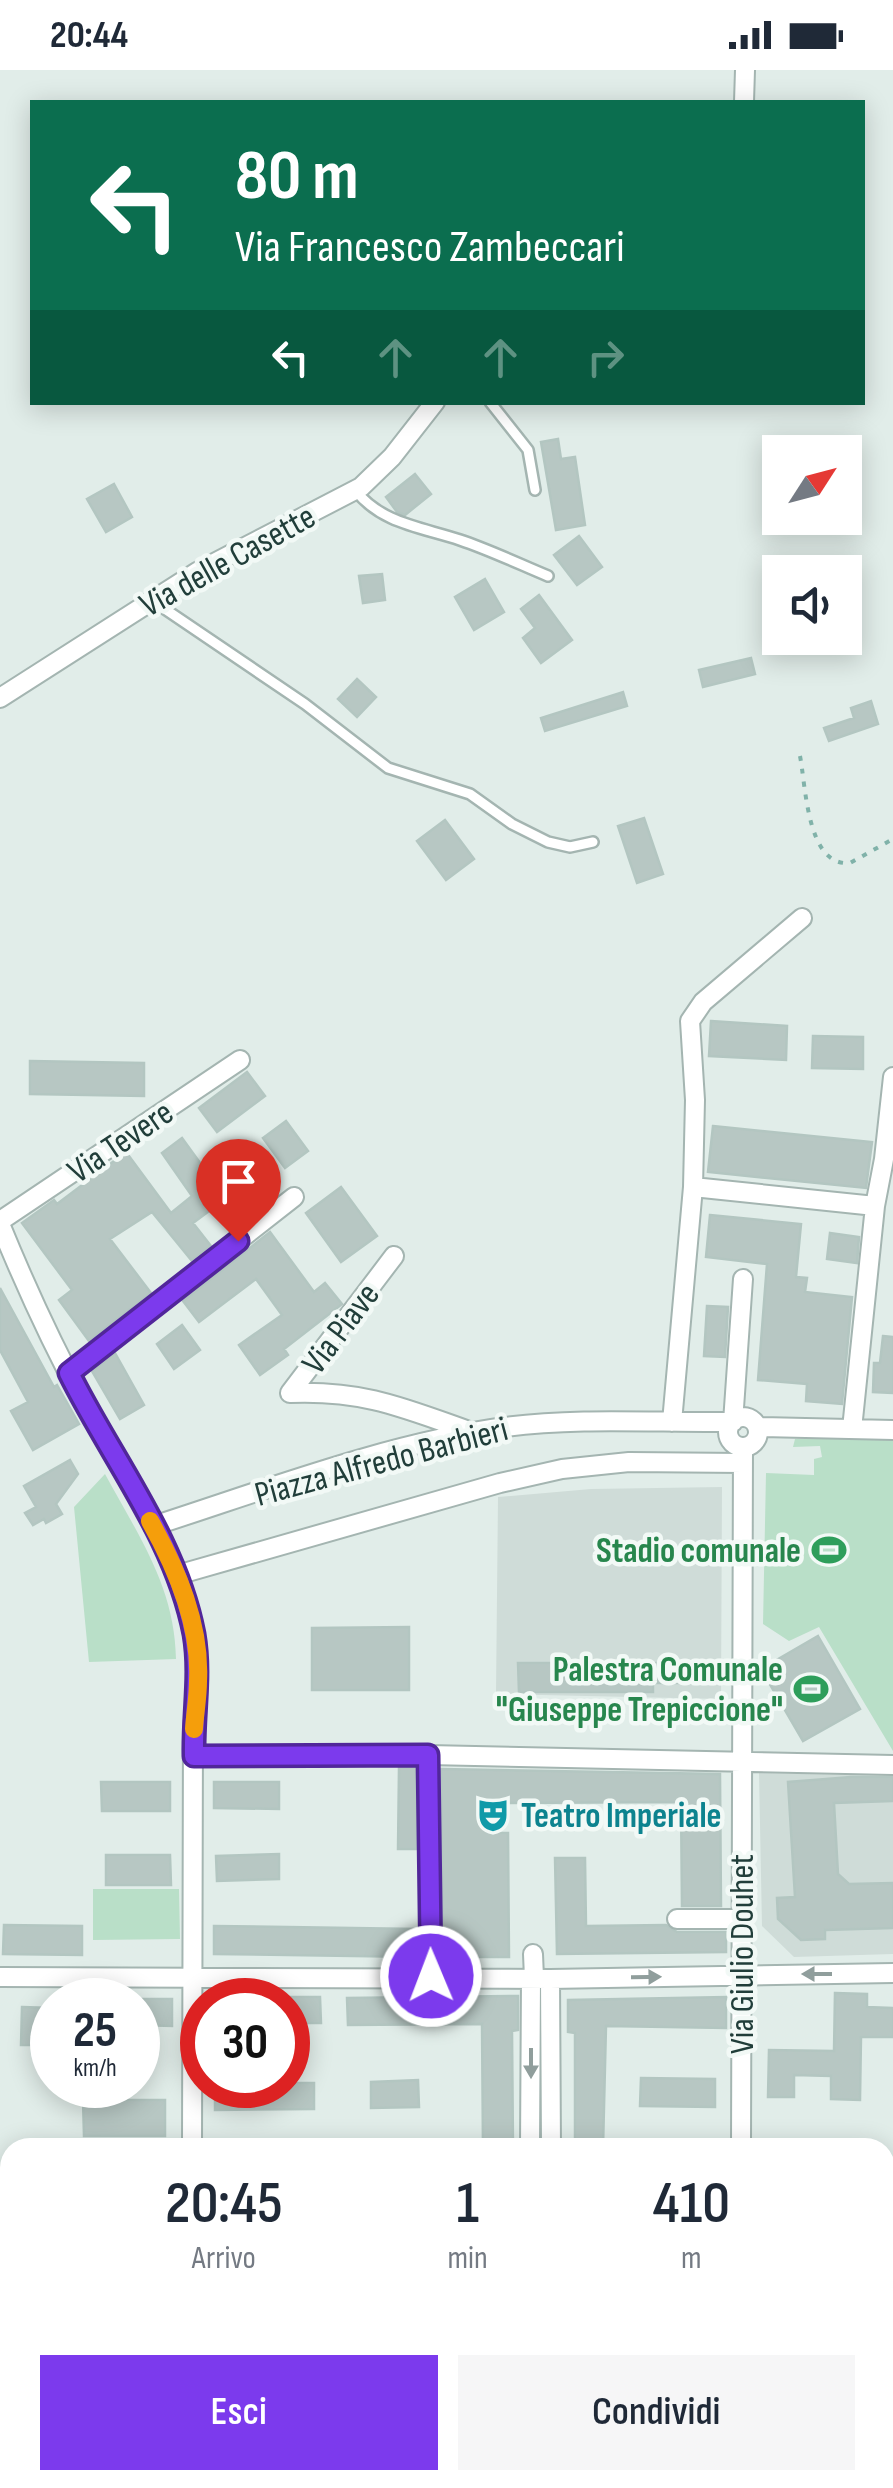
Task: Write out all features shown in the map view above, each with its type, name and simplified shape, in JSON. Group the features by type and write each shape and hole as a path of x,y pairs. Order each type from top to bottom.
{"street":[{"path":"744,100 745,70"},
{"name":"Via delle Casette","path":"0,698 197,572 355,490 385,466 433,405"},
{"path":"672,1422 693,1187 695,1100 689,1033 692,1016 703,1002 802,918"},
{"name":"Via Tevere","path":"0,1223 240,1060"},
{"path":"852,1429 875,1206 889,1159 893,1077"},
{"path":"693,1187 875,1206"},
{"path":"69,1373 294,1197"},
{"path":"0,1223 69,1373 178,1575 192,1624 198,1662 192,2138"},
{"name":"Via Piave","path":"394,1256 290,1393 368,1396 473,1432"},
{"path":"733,1422 749,1418 757,1427 756,1441 743,1455 730,1438 729,1430 733,1422 742,1279"},
{"name":"Piazza Alfredo Barbieri","path":"153,1526 311,1475 473,1432 566,1420 733,1422"},
{"path":"757,1427 893,1430"},
{"name":"Piazza Alfredo Barbieri","path":"178,1575 500,1482 618,1462 743,1455"},
{"name":"Via Giulio Douhet","path":"741,2138 743,1455"},
{"path":"194,1756 428,1755 893,1765"},
{"path":"428,1755 431,1976"},
{"path":"676,1919 741,1919"},
{"path":"533,1954 550,2138"},
{"path":"0,1976 538,1978 893,1973"},
{"path":"530,2138 538,1978"}],"lane":[{"path":"492,405 528,450 535,490"},
{"path":"355,490 369,506 388,518 462,541 548,576"},
{"path":"151,599 305,704 388,768 470,794 512,824 548,842 570,847 593,842"}],"path":[{"path":"800,756 814,836 824,854 831,860 850,863 893,838"}],"shaded area":[{"path":"722,1487 721,1699 496,1694 498,1497 591,1489"},
{"path":"759,1773 893,1776 893,1954 794,1957 762,1926"}],"green space":[{"name":"Stadio comunale","path":"893,1437 893,1751 819,1627 789,1641 763,1624 766,1473 814,1475 814,1459 822,1457 820,1446 793,1447 795,1439"},
{"path":"105,1474 162,1585 176,1659 89,1662 74,1507"},
{"path":"93,1889 179,1889 180,1939 93,1940"}],"building":[{"path":"558,439 561,459 575,457 585,525 556,530 541,442"},
{"path":"415,474 431,494 405,515 397,512 386,497"},
{"path":"114,484 132,517 106,532 87,499"},
{"path":"579,536 602,567 577,585 554,555"},
{"path":"382,574 385,600 363,603 359,576"},
{"path":"485,579 504,612 474,630 455,597"},
{"path":"539,595 572,640 541,663 523,638 535,628 521,609"},
{"path":"751,658 755,674 703,687 699,670"},
{"path":"357,679 376,697 357,717 338,699"},
{"path":"623,692 627,706 545,731 541,718"},
{"path":"871,701 878,724 829,741 824,728 854,718 851,708"},
{"path":"644,818 663,874 637,883 618,826"},
{"path":"445,820 474,859 446,880 417,841"},
{"path":"711,1021 787,1026 786,1060 709,1056"},
{"path":"813,1036 863,1037 863,1069 812,1068"},
{"path":"30,1061 144,1063 144,1096 30,1094"},
{"path":"247,1072 265,1096 217,1132 199,1108"},
{"path":"286,1121 308,1151 285,1168 263,1138"},
{"path":"713,1126 872,1142 866,1188 708,1172"},
{"path":"182,1138 211,1178 221,1171 236,1191 193,1223 211,1246 192,1261 152,1212 110,1239 151,1293 89,1341 59,1300 72,1290 22,1223 54,1200 57,1204 126,1152 171,1213 192,1196 162,1153"},
{"path":"341,1187 377,1236 341,1262 306,1213"},
{"path":"710,1215 801,1224 796,1277 807,1278 805,1292 852,1297 842,1404 806,1401 807,1384 758,1380 767,1264 706,1257"},
{"path":"270,1232 314,1292 325,1283 342,1304 284,1349 288,1355 260,1375 239,1345 282,1315 256,1279 199,1322 183,1301"},
{"path":"830,1233 859,1237 857,1263 827,1259"},
{"path":"0,1288 54,1387 57,1385 79,1424 33,1450 11,1411 28,1402 0,1350"},
{"path":"707,1306 728,1307 725,1357 704,1356"},
{"path":"182,1325 200,1350 174,1369 157,1344"},
{"path":"883,1336 893,1337 893,1393 873,1392 874,1363 880,1363"},
{"path":"115,1353 144,1405 120,1419 92,1371"},
{"path":"70,1460 78,1474 56,1504 62,1514 33,1525 25,1513 36,1507 24,1486"},
{"path":"409,1627 409,1690 312,1690 312,1628"},
{"name":"Palestra Comunale \"Giuseppe Trepiccione\"","path":"818,1636 860,1709 803,1741 761,1669"},
{"path":"518,1663 716,1663 716,1683 653,1683 653,1692 519,1692"},
{"path":"399,1768 416,1768 417,1849 398,1849"},
{"path":"441,1769 720,1774 721,1906 682,1906 681,1802 495,1803 495,1833 508,1833 509,1957 443,1957"},
{"path":"893,1777 893,1801 834,1803 838,1874 849,1884 893,1883 893,1928 825,1930 825,1939 801,1940 778,1919 777,1898 795,1897 788,1782"},
{"path":"101,1782 170,1782 170,1811 102,1811"},
{"path":"214,1782 279,1782 279,1809 214,1808"},
{"path":"279,1854 279,1879 217,1881 216,1856"},
{"path":"106,1855 170,1855 171,1885 106,1885"},
{"path":"555,1858 585,1858 586,1926 666,1925 677,1932 726,1932 726,1952 557,1954"},
{"path":"4,1925 82,1926 82,1955 3,1954"},
{"path":"214,1926 418,1929 418,1957 214,1954"},
{"path":"835,1993 867,1994 867,2007 893,2008 893,2037 861,2037 860,2100 831,2099 831,2076 794,2075 794,2097 768,2097 769,2050 834,2051"},
{"path":"518,1996 518,2030 512,2031 513,2138 483,2138 482,2024 348,2025 347,1998"},
{"path":"310,1997 320,1997 321,2023 310,2023"},
{"path":"726,1997 726,2028 606,2026 603,2138 575,2138 575,2033 568,2032 568,2000"},
{"path":"160,1999 172,1999 172,2026 160,2026"},
{"path":"22,2007 30,2007 30,2045 21,2045"},
{"path":"641,2078 715,2079 715,2107 640,2106"},
{"path":"418,2080 419,2107 371,2108 371,2082"},
{"path":"310,2083 314,2083 314,2109 215,2110 310,2108"},
{"path":"160,2100 165,2100 165,2136 84,2136 83,2108 160,2108"}],"slow traffic":[{"path":"150,1521 178,1575 194,1632 198,1680 194,1729"}],"place":[{"name":"Stadio comunale","path":"829,1550"},
{"name":"Palestra Comunale \"Giuseppe Trepiccione\"","path":"811,1689"},
{"name":"Teatro Imperiale","path":"493,1815"}],"route":[{"path":"238,1241 69,1373 178,1575 194,1632 198,1673 194,1756 428,1755 431,1976"}]}
